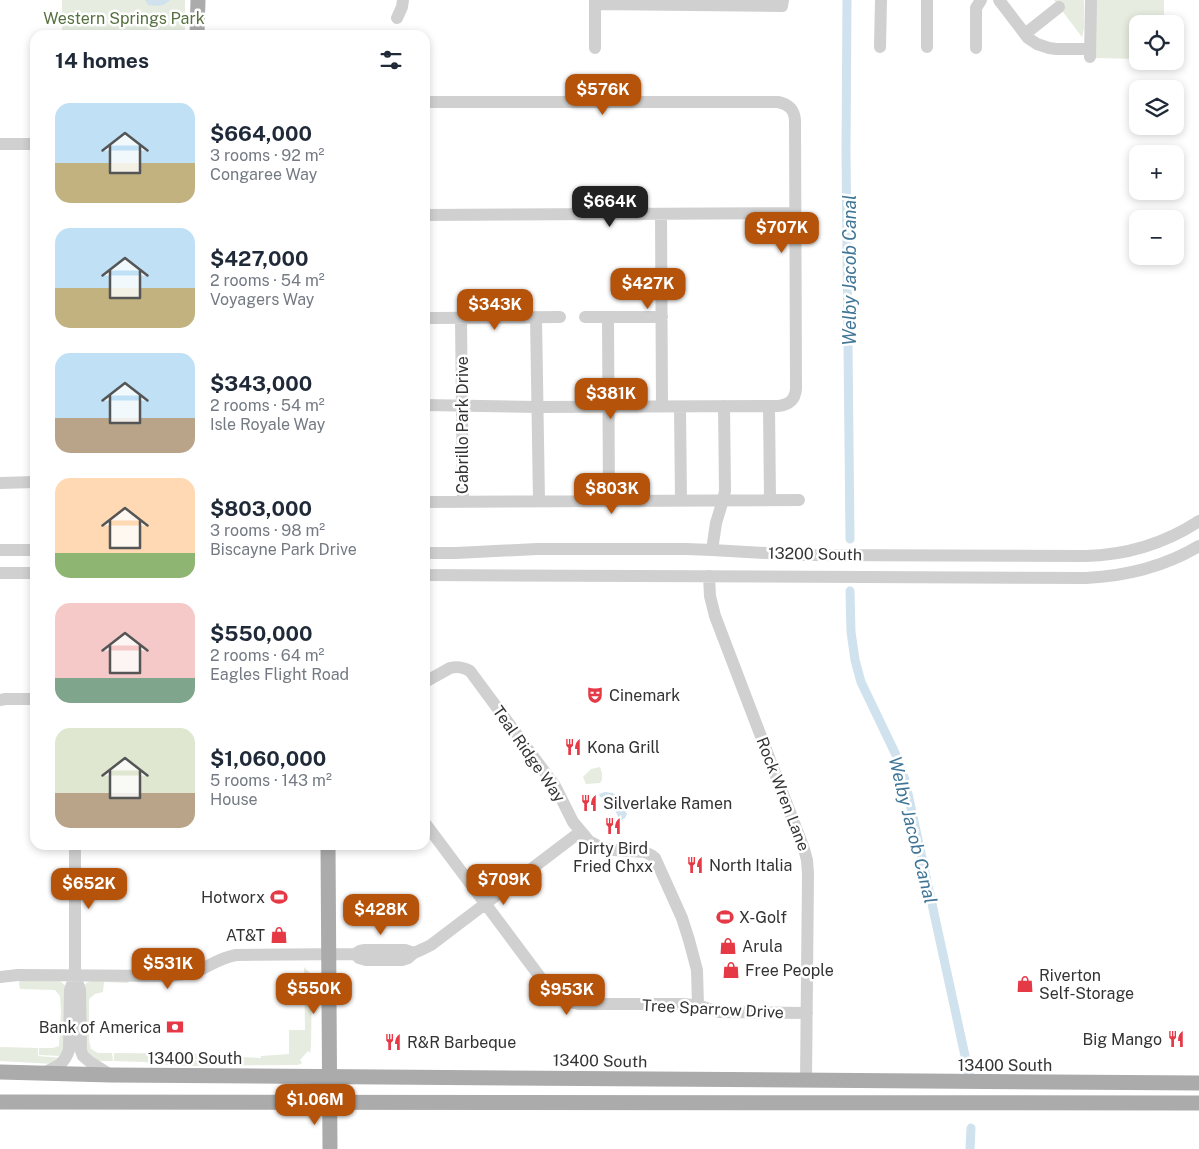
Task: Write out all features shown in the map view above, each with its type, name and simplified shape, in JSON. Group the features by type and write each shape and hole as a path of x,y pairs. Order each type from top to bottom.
{"main road":[{"path":"197,30 198,0"},
{"path":"328,850 330,1149"},
{"name":"13400 South","path":"0,1072 111,1075 1199,1083"},
{"path":"0,1102 1199,1104"}],"street":[{"path":"397,18 403,0"},
{"path":"880,47 881,0"},
{"path":"927,0 927,47"},
{"path":"976,48 976,8 981,0"},
{"path":"998,0 1028,38 1037,44 1049,48 1090,53 1091,0"},
{"path":"595,48 595,2 783,3"},
{"path":"1025,34 1060,7"},
{"path":"430,102 782,102 785,104 791,109 795,120 796,389 790,402 782,406 538,407 430,405"},
{"path":"0,144 30,144"},
{"path":"430,215 795,213"},
{"path":"662,214 662,406"},
{"path":"586,317 662,316"},
{"path":"536,317 539,501"},
{"path":"430,318 560,317"},
{"path":"608,317 609,501"},
{"name":"Cabrillo Park Drive","path":"461,318 462,502"},
{"path":"712,550 716,523 725,491 724,406"},
{"path":"769,406 770,500"},
{"path":"680,407 681,501"},
{"path":"0,483 30,482"},
{"path":"430,502 799,500"},
{"name":"13200 South","path":"430,553 537,549 712,550 802,555 1098,556 1151,545 1178,534 1199,521"},
{"name":"13200 South","path":"430,575 1103,577 1135,572 1162,564 1199,546"},
{"path":"0,550 30,550"},
{"path":"0,573 30,574"},
{"name":"Rock Wren Lane","path":"709,576 710,596 715,616 806,854 808,874 806,1081"},
{"name":"Teal Ridge Way","path":"430,679 454,667 470,671 555,786 580,832 589,841 602,848 645,852 654,858 682,918 689,940 697,970 698,1006"},
{"path":"0,700 30,699"},
{"name":"Tree Sparrow Drive","path":"430,830 549,989 565,1000 586,1004 684,1004 719,1012 807,1013"},
{"path":"0,977 180,975 196,971 222,958 236,955 356,954 365,950 405,950 414,952 431,945 580,832"},
{"path":"41,1074 60,1065 69,1050 70,990 75,976 75,850"},
{"path":"75,976 80,990 81,1051 83,1056 90,1062 111,1075"}],"green space":[{"name":"Western Springs Park","path":"62,0 185,0 185,30 62,30"},
{"path":"1054,0 1084,0 1084,28 1082,37"},
{"path":"1096,0 1164,0 1164,15 1129,15 1129,59 1095,58"},
{"path":"600,767 602,780 600,783 586,784 583,777 591,769"},
{"path":"304,967 309,972 312,981 311,1046 310,1053 308,1051 300,1060 302,1063 298,1065 179,1066 114,1061 114,1053 240,1054 240,1057 261,1058 261,1056 289,1054 289,1030 305,1030"},
{"path":"21,980 60,981 66,986 64,1052 61,1056 39,1055 39,1048 59,1046 60,996 55,990 20,989 19,983"},
{"path":"90,981 127,981 129,983 104,982 103,992 95,994 89,999 89,1040 91,1049 98,1053 112,1053 113,1061 96,1061 87,1055 83,988"},
{"path":"0,1047 38,1048 38,1056 62,1058 54,1064 0,1061"}],"water":[{"path":"145,0 170,0 163,5 157,6 148,5"},
{"path":"605,792 613,793 617,796 627,814 625,818 619,819 615,810 615,803 612,799 600,797 599,794"}],"waterway":[{"name":"Welby Jacob Canal","path":"847,0 846,152 850,539"},
{"name":"Welby Jacob Canal","path":"850,591 851,632 855,660 861,682 896,755 905,780 969,1074"},
{"name":"Welby Jacob Canal","path":"970,1149 971,1128"}],"place":[{"name":"Cinemark","path":"595,695"},
{"name":"Kona Grill","path":"573,747"},
{"name":"Silverlake Ramen","path":"589,803"},
{"name":"Dirty Bird Fried Chxx","path":"613,826"},
{"name":"North Italia","path":"695,865"},
{"name":"Hotworx","path":"279,897"},
{"name":"X-Golf","path":"725,917"},
{"name":"AT&T","path":"279,935"},
{"name":"Arula","path":"728,946"},
{"name":"Free People","path":"731,970"},
{"name":"Riverton Self-Storage","path":"1025,984"},
{"name":"Bank of America","path":"175,1027"},
{"name":"Big Mango","path":"1176,1039"},
{"name":"R&R Barbeque","path":"393,1042"}]}
